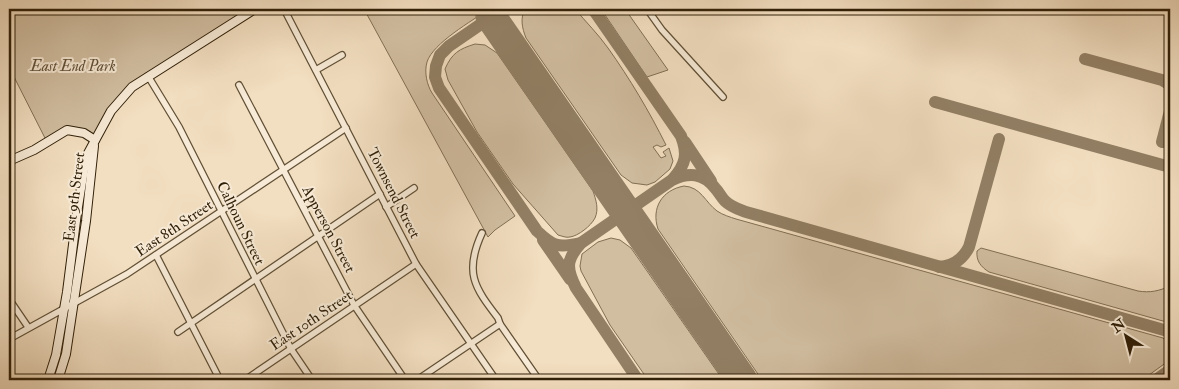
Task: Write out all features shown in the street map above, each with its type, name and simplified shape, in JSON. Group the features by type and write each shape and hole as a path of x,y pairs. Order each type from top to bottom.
{"main road":[{"path":"9,161 34,150 67,130 84,133 95,140 111,110 132,87 255,9"},
{"name":"East 9th Street","path":"58,380 66,354 86,221 95,140"},
{"name":"East 9th Street","path":"48,380 56,356 86,157 95,140"}],"street":[{"name":"Townsend Street","path":"284,9 416,264 496,380"},
{"path":"646,9 662,30 723,97"},
{"path":"316,70 342,55"},
{"name":"Calhoun Street","path":"148,76 180,127 291,349 312,380"},
{"name":"Apperson Street","path":"239,84 354,306 405,380"},
{"name":"East 8th Street","path":"9,339 112,283 346,128"},
{"path":"386,207 414,188"},
{"path":"178,332 380,194"},
{"path":"482,233 473,263 473,276 477,288 539,380"},
{"path":"156,255 220,380"},
{"name":"East 10th Street","path":"245,380 416,264"},
{"path":"9,299 28,327"},
{"path":"417,380 500,324"}],"green space":[{"name":"East End Park","path":"9,9 253,9 124,96 95,140 67,130 47,142 9,67"},
{"path":"364,9 489,9 437,47 427,62 426,70 427,82 432,93 515,216 488,237"},
{"path":"525,9 575,9 604,43 639,95 666,145 653,147 661,158 666,156 663,152 669,148 673,161 670,169 655,182 647,185 632,183 621,175 526,38 522,23"},
{"path":"601,9 625,9 668,70 647,77"},
{"path":"475,44 485,45 497,53 593,191 597,208 595,218 577,235 564,237 558,235 513,184 477,132 448,80 445,69 453,55"},
{"path":"684,186 699,192 717,211 736,219 1163,338 1170,349 1169,359 1142,380 762,380 658,229 656,214 660,201 670,191"},
{"path":"611,238 620,240 631,248 723,380 648,380 610,325 581,271 582,254 598,242"},
{"path":"981,248 1138,291 1154,291 1170,286 1170,323 989,272 978,261 977,251"}],"taxiway":[{"path":"503,9 449,46 440,55 435,77 439,88 537,231 557,245 581,243"},
{"path":"593,9 681,136 685,154 683,164 673,179"},
{"path":"1085,59 1162,80 1170,85"},
{"path":"935,102 1170,167"},
{"path":"1162,142 1170,111"},
{"path":"939,267 957,261 969,247 999,139"},
{"path":"685,142 711,181"},
{"path":"638,380 576,288 570,275 570,259 581,243 672,180 690,175 706,179 727,203 746,212 1164,330"},
{"path":"543,240 570,279"},
{"path":"1156,380 1170,370"}],"runway":[{"path":"491,17 742,380"}]}
